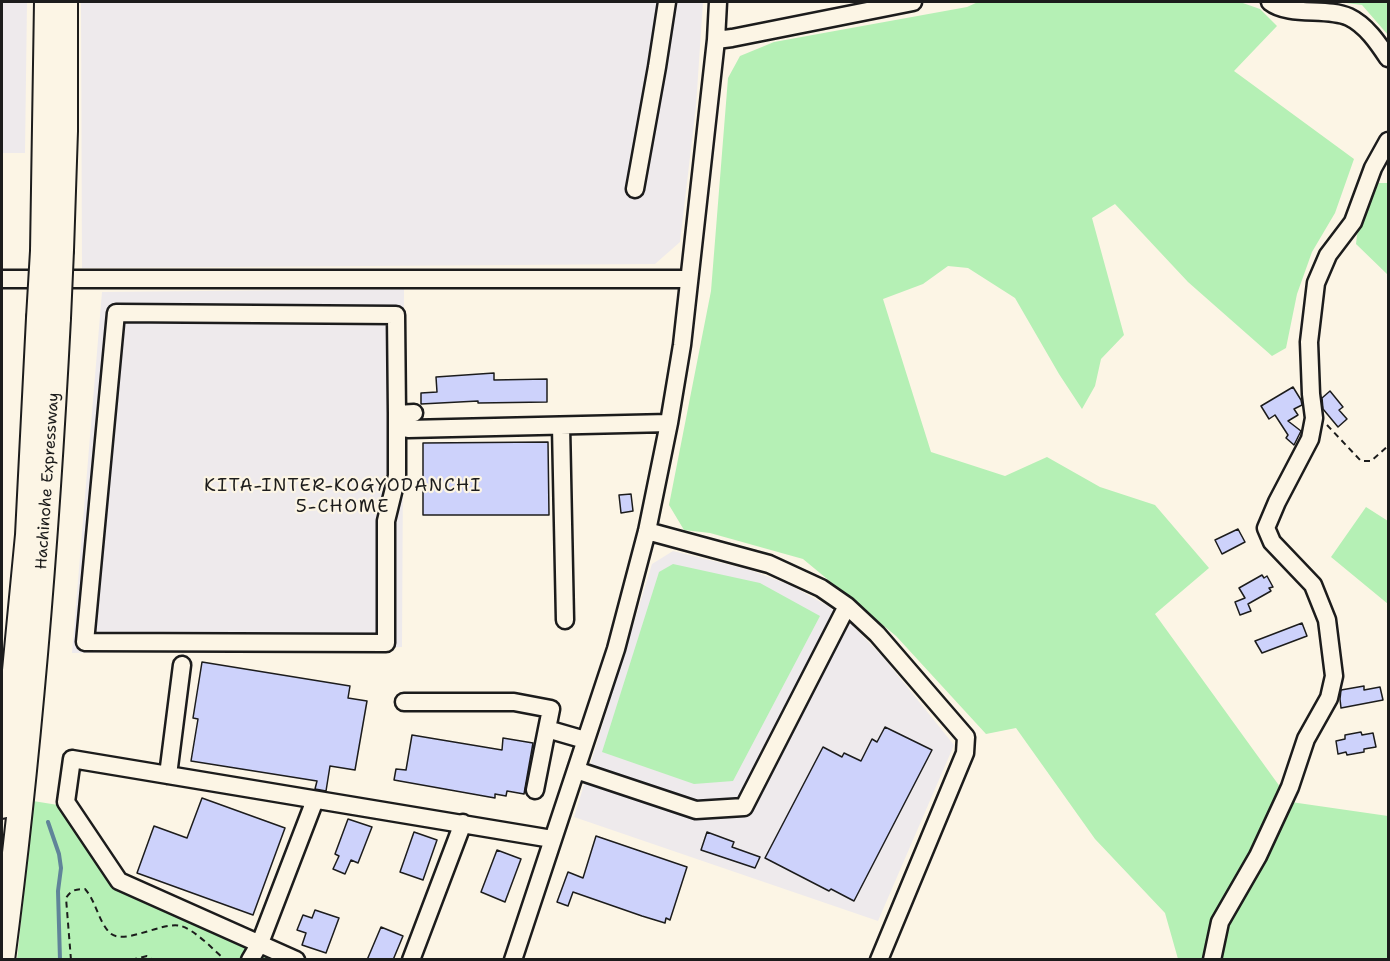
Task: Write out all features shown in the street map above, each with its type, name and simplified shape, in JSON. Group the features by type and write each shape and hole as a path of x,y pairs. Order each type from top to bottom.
{"highway":[{"name":"Hachinohe Expressway","path":"46,2 52,251"},
{"name":"Hachinohe Expressway","path":"2,960 18,833 50,474 49,318 52,251 65,131 65,2"},
{"name":"Hachinohe Expressway","path":"38,349 49,318"},
{"path":"2,651 16,549 22,451 38,349"},
{"path":"2,806 28,535 38,349"}],"street":[{"path":"635,189 667,2"},
{"path":"513,960 616,649 647,531 682,345 716,40 718,2"},
{"path":"716,40 913,2"},
{"path":"1270,2 1299,10 1349,17 1373,36 1389,58"},
{"path":"1212,960 1220,922 1258,856 1290,787 1306,739 1329,698 1334,676 1327,620 1313,585 1272,542 1266,528 1310,439 1314,418 1309,342 1316,283 1328,255 1353,222 1373,168 1389,141"},
{"path":"2,279 689,279"},
{"path":"116,313 396,315 397,414 397,476 386,521 386,643 85,642 116,313"},
{"path":"397,414 411,421 561,426 669,423"},
{"path":"561,426 565,620"},
{"path":"647,531 770,564 821,588 847,606 877,634 966,737 965,753 879,960"},
{"path":"576,770 696,810 744,807 847,606"},
{"path":"168,775 182,665"},
{"path":"404,702 514,702 550,709 535,790"},
{"path":"547,729 585,740"},
{"path":"296,960 118,881 66,802 72,759 552,839"},
{"path":"250,960 260,943 315,800"},
{"path":"411,960 463,823"}],"path":[{"path":"1314,418 1323,421 1361,461 1371,461 1389,446"},
{"path":"71,960 66,898 69,892 85,889 92,896 104,925 110,933 117,937 179,925 188,928 225,960"},
{"path":"131,960 147,956 153,960"}],"shaded area":[{"path":"2,2 27,2 25,153 2,153"},
{"path":"81,2 703,2 696,106 680,242 655,264 82,268"},
{"path":"404,289 402,647 72,653 102,292"},
{"path":"673,551 750,570 790,585 828,606 853,626 883,657 954,745 878,921 574,817 652,564"}],"green space":[{"path":"978,2 1240,2 1260,9 1277,26 1234,71 1354,159 1335,213 1312,252 1297,294 1286,348 1272,356 1188,282 1115,204 1092,218 1124,335 1101,359 1095,386 1082,409 1015,298 968,268 948,266 923,284 883,299 931,452 1005,476 1047,457 1100,487 1155,505 1209,568 1155,614 1291,802 1388,816 1388,959 1178,959 1165,913 1095,839 1016,728 986,734 896,636 803,559 710,533 684,530 669,505 711,291 728,78 740,56 774,42 967,7"},
{"path":"1338,2 1388,2 1388,35 1362,5"},
{"path":"1375,183 1388,183 1388,275 1356,244"},
{"path":"1366,507 1388,521 1388,604 1331,557"},
{"path":"673,564 760,583 820,616 733,781 694,784 602,752 659,572"},
{"path":"33,801 58,805 114,886 281,960 17,960"}],"building":[{"path":"494,373 494,380 547,379 547,402 478,403 478,401 421,404 421,393 437,392 436,377"},
{"path":"1293,387 1302,405 1294,409 1298,415 1288,421 1301,431 1294,445 1286,438 1288,435 1275,415 1269,419 1261,406"},
{"path":"1330,391 1343,407 1339,410 1347,419 1338,427 1323,409 1322,398"},
{"path":"548,442 549,515 423,515 423,443"},
{"path":"631,494 633,511 621,513 619,495"},
{"path":"1238,529 1245,542 1222,554 1215,540"},
{"path":"1262,575 1264,578 1267,576 1273,587 1269,588 1271,591 1248,604 1251,611 1240,615 1235,602 1245,598 1239,588"},
{"path":"1302,623 1307,636 1262,653 1255,641"},
{"path":"202,662 350,686 348,698 367,701 355,770 330,766 326,791 315,789 317,781 191,761 198,719 193,718"},
{"path":"1364,686 1364,690 1380,687 1383,700 1341,708 1341,690"},
{"path":"885,727 932,750 854,901 831,889 829,891 765,858 823,747 842,757 844,753 861,761 872,739 877,742"},
{"path":"1361,732 1362,735 1373,733 1376,747 1364,749 1364,752 1338,754 1336,741 1345,739 1345,735"},
{"path":"412,735 502,750 503,738 533,743 524,794 507,791 506,796 495,794 495,798 394,780 396,769 406,770"},
{"path":"202,798 285,828 253,915 137,873 154,826 187,838"},
{"path":"348,819 372,827 358,863 351,860 345,874 333,869 339,856 335,854"},
{"path":"414,832 437,840 423,880 400,872"},
{"path":"707,832 734,842 732,847 760,857 755,868 701,850"},
{"path":"596,836 687,867 670,920 666,918 665,923 573,892 568,906 557,902 568,872 583,878"},
{"path":"497,850 521,859 505,902 481,892"},
{"path":"315,910 339,918 326,953 302,945 306,933 297,930 303,915 312,918"},
{"path":"381,927 403,936 393,960 367,960"}],"waterway":[{"path":"48,822 59,854 61,868 58,891 60,960"}],"district":[{"name":"KITA-INTER-KOGYODANCHI 5-CHOME","path":"343,496"}]}
